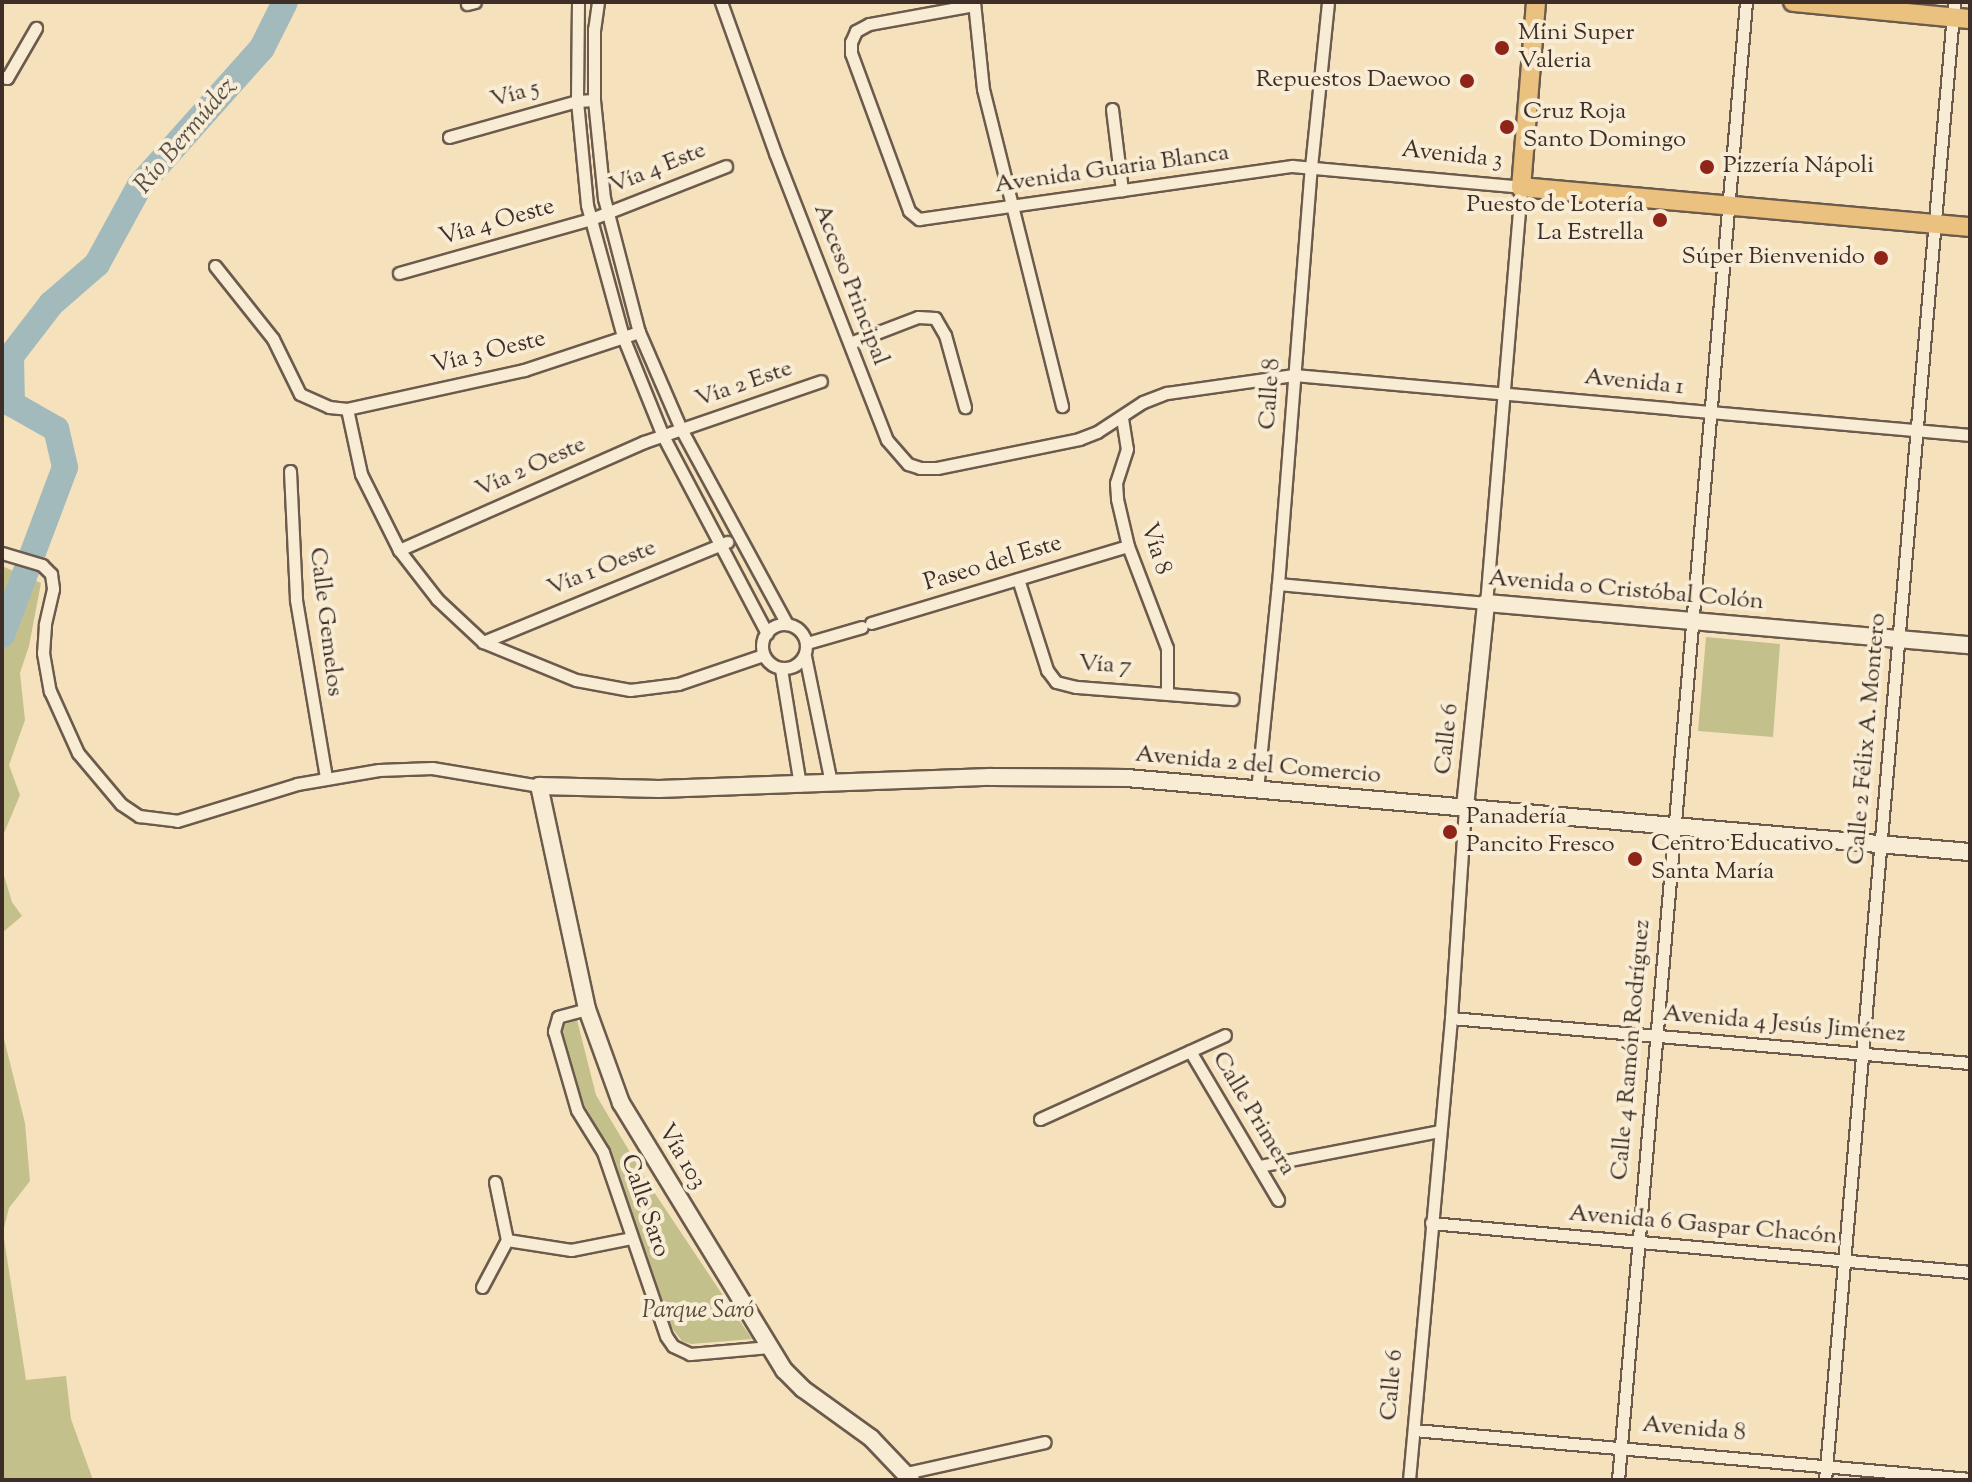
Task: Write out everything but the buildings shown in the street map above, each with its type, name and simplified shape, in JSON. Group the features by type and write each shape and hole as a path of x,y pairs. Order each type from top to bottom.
{"main road":[{"name":"Calle 6","path":"1521,187 1536,2"},
{"path":"1793,2 1959,13"},
{"name":"Avenida 3","path":"1521,187 1970,227"},
{"name":"Calle 6","path":"1465,807 1486,603"},
{"name":"Avenida 0 Cristóbal Colón","path":"1486,603 1970,645"},
{"name":"Avenida 2 del Comercio","path":"539,786 659,789 1059,776 1465,807 1970,852"},
{"name":"Vía 103","path":"539,786 587,1009 621,1103 784,1370 803,1389 871,1438 909,1477"}],"street":[{"path":"578,2 577,101 591,219 623,337 663,436 767,633 763,655"},
{"path":"598,2 594,29 594,100 606,213 639,332 681,429 738,538 787,624 800,630 807,643 805,656 831,783"},
{"name":"Acceso Principal","path":"721,2 887,440 908,464 937,468 1079,439 1122,418"},
{"name":"Calle 8","path":"1257,790 1278,584 1311,167 1328,2"},
{"name":"Calle 4 Ramón Rodríguez","path":"1618,1480 1746,2"},
{"path":"974,4 983,89 1062,406"},
{"name":"Avenida Guaria Blanca","path":"974,4 869,24 856,31 851,42 851,53 909,211 919,219 1292,166 1311,167"},
{"name":"Calle 2 Félix A. Montero","path":"1825,1480 1935,223 1959,13"},
{"path":"2,77 7,78 36,28"},
{"name":"Vía 5","path":"449,137 577,101 594,100"},
{"path":"1112,109 1122,190"},
{"name":"Vía 4 Este","path":"606,213 726,166"},
{"name":"Avenida 3","path":"1311,167 1521,187"},
{"name":"Calle 6","path":"1486,603 1521,187"},
{"name":"Vía 4 Oeste","path":"399,273 606,213"},
{"path":"215,266 273,339 300,394 314,403 347,409 361,474 399,550 437,599 483,642 576,680 630,690 678,684 763,655"},
{"path":"850,343 918,317 935,318 945,335 965,407"},
{"name":"Vía 3 Oeste","path":"347,409 524,370 639,332"},
{"name":"Avenida 1","path":"1122,418 1143,402 1167,393 1294,375 1970,435"},
{"name":"Vía 2 Este","path":"681,429 821,381"},
{"name":"Vía 8","path":"1122,418 1127,449 1116,483 1128,546 1167,648 1167,692"},
{"name":"Vía 2 Oeste","path":"399,550 681,429"},
{"name":"Calle Gemelos","path":"290,471 296,600 326,778"},
{"name":"Vía 1 Oeste","path":"483,642 738,538"},
{"name":"Paseo del Este","path":"807,643 1128,546"},
{"path":"2,553 42,565 51,574 53,589 43,653 50,691 78,753 121,804 139,816 177,821 326,778 379,770 432,768 539,786"},
{"name":"Vía 7","path":"1018,579 1047,670 1056,682 1076,687 1167,692"},
{"name":"Avenida 0 Cristóbal Colón","path":"1278,584 1486,603"},
{"path":"767,633 787,624"},
{"path":"763,655 781,669 800,785"},
{"path":"781,669 795,667 805,656"},
{"path":"1167,692 1233,699"},
{"name":"Calle 6","path":"1409,1480 1451,1018 1465,807"},
{"name":"Calle Saro","path":"587,1009 558,1017 554,1031 577,1110 603,1152 666,1336 673,1346 690,1354 770,1347"},
{"name":"Avenida 4 Jesús Jiménez","path":"1451,1018 1970,1063"},
{"path":"1040,1119 1225,1035"},
{"name":"Calle Primera","path":"1190,1051 1278,1200"},
{"path":"1259,1166 1439,1131"},
{"path":"482,1287 507,1240 495,1182"},
{"name":"Avenida 6 Gaspar Chacón","path":"1431,1223 1970,1272"},
{"path":"507,1240 571,1250 631,1238"},
{"name":"Avenida 8","path":"1414,1430 1970,1479"},
{"path":"909,1477 1045,1442"}],"green space":[{"path":"2,566 41,583 29,646 20,673 25,720 9,765 20,795 2,838"},
{"path":"1706,637 1780,644 1773,737 1698,731"},
{"path":"2,869 12,902 22,916 2,933"},
{"name":"Parque Saró","path":"577,1020 596,1095 650,1186 752,1339 691,1344 682,1341 672,1328 608,1146 578,1094 560,1026"},
{"path":"2,1031 25,1123 30,1181 9,1208 3,1232 26,1380 66,1376 71,1419 93,1480 2,1480"}],"waterway":[{"name":"Río Bermúdez","path":"2,635 65,467 56,429 12,404 11,356 51,304 97,264 140,185 262,48 285,2"}],"place":[{"name":"Mini Super Valeria","path":"1502,48"},
{"name":"Repuestos Daewoo","path":"1467,81"},
{"name":"Cruz Roja Santo Domingo","path":"1507,127"},
{"name":"Pizzería Nápoli","path":"1707,167"},
{"name":"Puesto de Lotería La Estrella","path":"1660,220"},
{"name":"Súper Bienvenido","path":"1881,258"},
{"name":"Panadería Pancito Fresco","path":"1450,832"},
{"name":"Centro Educativo Santa María","path":"1635,859"}]}
